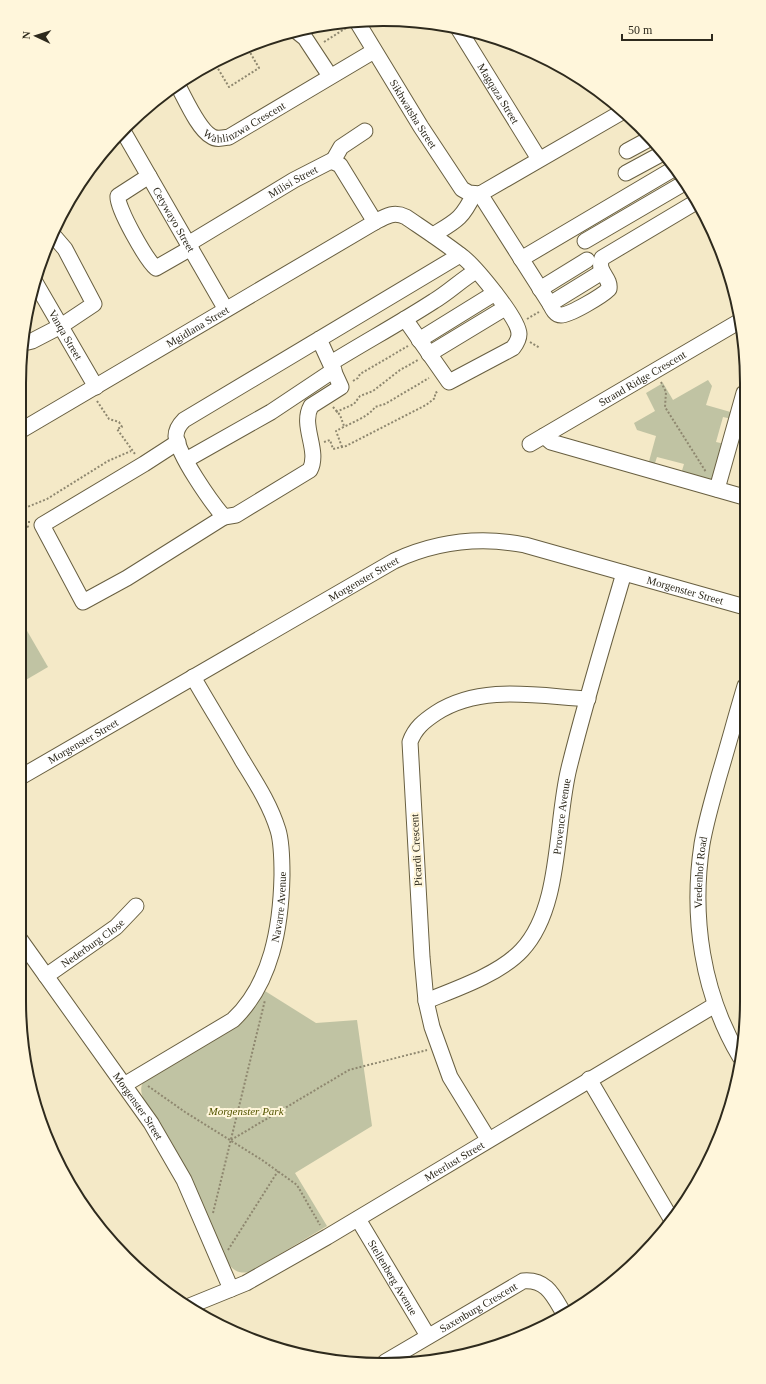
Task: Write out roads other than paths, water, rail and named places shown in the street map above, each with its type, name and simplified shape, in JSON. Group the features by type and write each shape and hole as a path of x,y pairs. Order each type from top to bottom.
{"street":[{"name":"Sikhwatsha Street","path":"360,27 421,127 462,189 477,194"},
{"name":"Magqaza Street","path":"462,35 539,159"},
{"path":"302,36 330,76"},
{"name":"Wahlinzwa Crescent","path":"180,90 203,130 209,136 222,138 229,137 374,50"},
{"path":"405,319 445,377 513,348 518,342 518,330 495,293 460,255 433,235 453,223 466,212 477,194 617,115"},
{"path":"365,131 341,147 333,161 340,165 375,222"},
{"name":"Cetywayo Street","path":"126,137 225,308"},
{"path":"627,151 645,141"},
{"path":"626,173 658,156"},
{"name":"Milisi Street","path":"149,176 118,196 117,202 156,268 294,180 333,161"},
{"path":"521,259 670,171"},
{"path":"585,241 680,185"},
{"path":"477,194 557,314 566,314 606,292 610,287 600,265 602,258 692,205"},
{"name":"Mgidlana Street","path":"26,428 96,387 225,308 386,216 400,214 433,235"},
{"path":"28,342 32,342 61,326 92,306 94,302 65,249 56,239"},
{"path":"224,517 186,460 178,442 177,430 184,420 460,255"},
{"path":"540,288 587,260"},
{"path":"186,460 208,449 271,412 332,366 451,290 461,280 476,271"},
{"name":"Vanqa Street","path":"39,288 96,387"},
{"path":"419,340 495,293"},
{"path":"429,354 505,308"},
{"name":"Strand Ridge Crescent","path":"530,444 735,324"},
{"path":"178,442 42,525 83,602 127,578 224,517 236,515 310,470 314,462 308,431 308,410 311,406 341,387 319,339"},
{"path":"717,489 740,407"},
{"path":"544,436 552,442 740,496"},
{"name":"Morgenster Street","path":"26,774 394,561 414,552 440,544 474,540 508,542 542,549 740,606"},
{"name":"Provence Avenue","path":"426,1001 453,991 508,963 522,950 538,929 544,915 551,890 561,810 568,776 624,573"},
{"name":"Navarre Avenue","path":"124,1085 233,1020 252,999 271,954 278,928 282,861 279,831 269,805 193,677"},
{"name":"Picardi Crescent","path":"488,1139 450,1077 438,1047 426,1001 409,754 410,742 413,734 424,721 439,711 459,701 482,695 504,694 588,699"},
{"name":"Vredenhof Road","path":"736,1051 727,1035 715,1005 709,984 700,942 698,905 699,868 707,818 740,703"},
{"name":"Nederburg Close","path":"46,976 116,926 136,906"},
{"name":"Morgenster Street","path":"26,948 151,1123 184,1180 231,1290"},
{"name":"Meerlust Street","path":"195,1304 246,1283 327,1237 488,1139 715,1005"},
{"path":"589,1079 669,1215"},
{"name":"Stellenberg Avenue","path":"358,1218 428,1336"},
{"name":"Saxenburg Crescent","path":"392,1358 524,1281 535,1281 550,1289 562,1310"}],"park label":[{"name":"Morgenster Park","path":"246,1111"}]}
